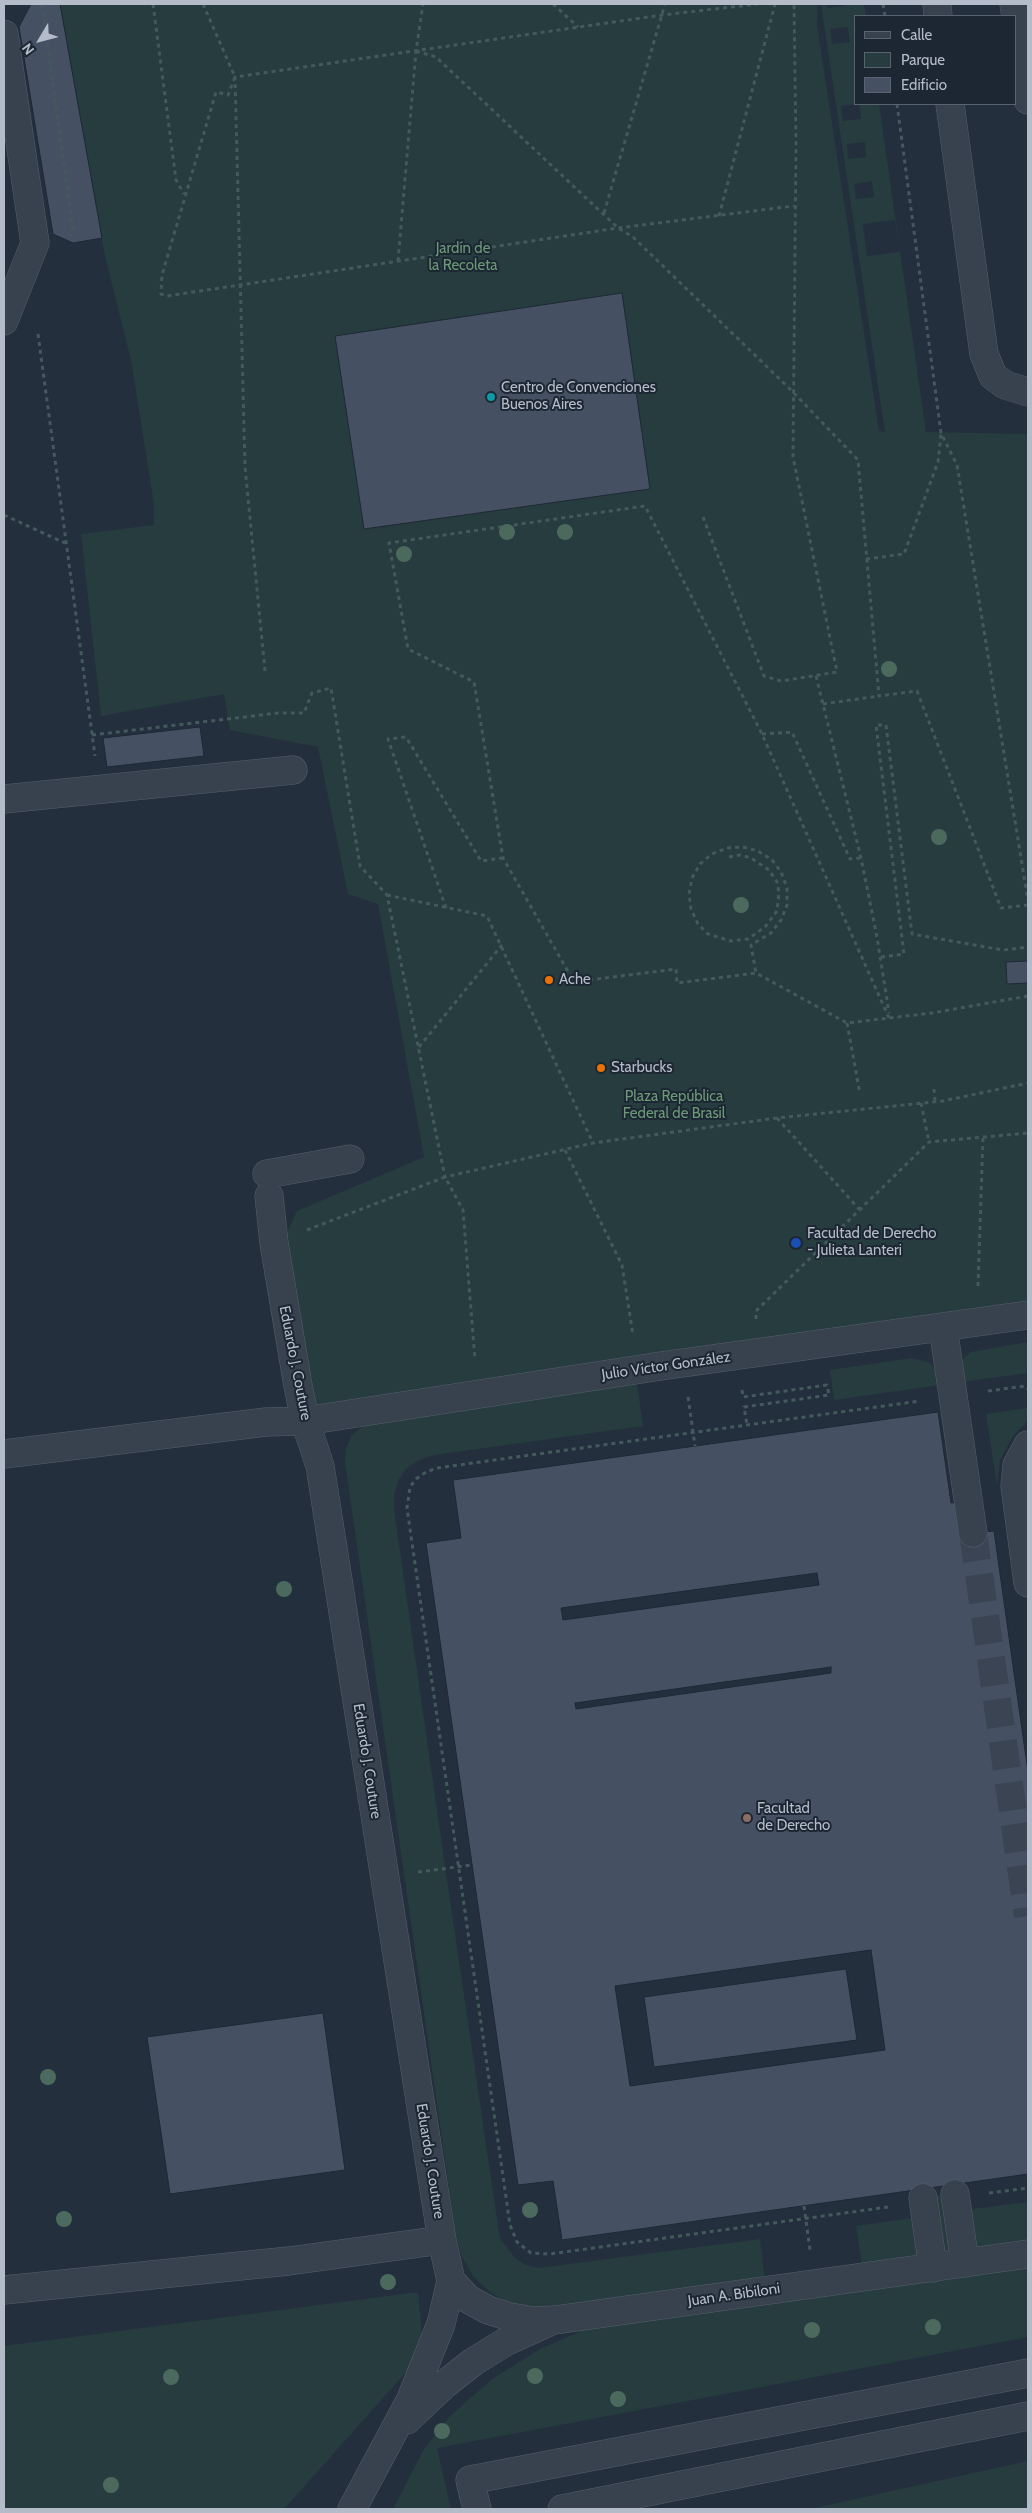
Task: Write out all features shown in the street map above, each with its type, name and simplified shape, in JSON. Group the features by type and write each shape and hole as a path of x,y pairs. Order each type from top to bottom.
{"street":[{"path":"1017,25 1028,100"},
{"path":"4,34 34,243 4,321"},
{"path":"950,105 984,354 993,376 1017,389"},
{"path":"4,799 293,770"},
{"name":"Eduardo J. Couture","path":"350,1159 268,1185 274,1243 305,1421 320,1466 442,2240 451,2281"},
{"name":"Julio Víctor González","path":"4,1454 266,1422 305,1421 651,1367 1028,1315"},
{"path":"943,1326 973,1533"},
{"path":"1028,1446 1017,1465 1014,1486 1028,1583"},
{"path":"955,2194 966,2263"},
{"path":"923,2198 933,2268"},
{"path":"4,2290 289,2262 442,2240"},
{"name":"Juan A. Bibiloni","path":"451,2281 468,2299 488,2310 510,2317 555,2320 1028,2254"},
{"path":"352,2509 411,2399 441,2324 451,2281"},
{"path":"392,2436 445,2384 474,2362 506,2341 555,2320"},
{"path":"477,2509 470,2480 1028,2373"},
{"path":"562,2509 1028,2416"}],"path":[{"path":"42,4 73,231 68,239"},
{"path":"153,4 176,180 184,194"},
{"path":"203,4 235,77 245,467 265,671"},
{"path":"398,261 416,51 423,4"},
{"path":"553,4 578,27"},
{"path":"604,213 665,4"},
{"path":"235,77 662,15 758,4"},
{"path":"719,216 775,4"},
{"path":"703,517 764,676 781,681 837,672 792,457 796,145 794,4"},
{"path":"416,51 436,57 618,228 633,237 793,392 858,460 879,696"},
{"path":"235,77 228,94 216,92 184,194 162,275 161,294 167,296 241,283 618,228 794,206"},
{"path":"866,559 904,554 938,462 941,433 897,105"},
{"path":"37,327 100,789"},
{"path":"941,433 957,465 1028,901"},
{"path":"889,1018 762,734 645,506 389,543 408,649 474,682 503,858 574,982 676,969 677,983 756,974 847,1023 889,1018 1028,996"},
{"path":"4,515 66,543"},
{"path":"816,676 861,858 881,957 889,1018"},
{"path":"92,734 278,713 304,713 312,694 331,688 360,866 387,895 445,1177 463,1210 475,1358"},
{"path":"823,704 917,691 1001,908 1028,905"},
{"path":"881,957 904,954 876,725 886,724 912,934 1003,950 1028,947"},
{"path":"762,734 792,732 850,859 861,858"},
{"path":"446,908 388,740 406,737 481,861 503,858"},
{"path":"729,857 740,855 751,858 769,870 777,882 779,892 777,911 765,927 748,939 731,941 708,934 694,917 689,894 692,878 700,864 712,854 727,848 743,846 758,851 772,860 781,872 787,888 787,905 781,920 771,933 751,945 756,974"},
{"path":"387,895 487,916 593,1143"},
{"path":"419,1047 502,945"},
{"path":"847,1023 860,1094"},
{"path":"274,1243 445,1177 593,1143 777,1118 935,1102 1028,1083"},
{"path":"934,1089 935,1102"},
{"path":"921,1103 928,1142"},
{"path":"777,1118 859,1209"},
{"path":"757,1325 756,1311 928,1142 1028,1133"},
{"path":"978,1295 983,1137"},
{"path":"565,1150 622,1265 634,1342"},
{"path":"747,1425 744,1407 829,1395 827,1385 743,1397 741,1387 751,1386"},
{"path":"986,1392 1025,1386 1028,1389"},
{"path":"895,2206 550,2254 531,2253 517,2242 510,2225 407,1508 410,1487 426,1472 437,1468 927,1400"},
{"path":"692,1419 695,1446"},
{"path":"412,1873 472,1864"},
{"path":"984,2194 1028,2188"},
{"path":"804,2206 808,2232"}],"green space":[{"path":"60,4 817,4 817,25 879,431 885,432 821,4 826,4 827,8 845,6 845,4 864,4 866,15 854,15 854,105 841,106 843,121 861,119 859,105 879,105 926,432 1028,434 1028,1306 314,1414 284,1239 297,1211 424,1157 378,904 348,894 318,747 230,730 224,694 101,716 81,534 154,525 154,504 131,360 105,256","holes":["848,27 850,42 832,44 830,29","865,142 866,157 848,159 847,144","872,181 874,197 856,199 854,184","895,220 900,252 867,256 863,224"]},
{"path":"1028,1342 1028,1373 961,1382 960,1366 964,1358 971,1352"},
{"path":"912,1358 930,1363 936,1370 940,1385 834,1400 830,1370"},
{"path":"637,1384 643,1426 434,1455 419,1460 406,1469 398,1481 394,1495 394,1509 500,2239 516,2259 526,2265 539,2268 760,2239 765,2281 531,2309 510,2304 490,2292 474,2277 462,2257 456,2236 345,1462 346,1448 352,1435 363,1426 375,1421"},
{"path":"1028,1408 1028,1420 1013,1436 1000,1460 997,1486 986,1414"},
{"path":"943,2195 951,2254 945,2255 936,2196"},
{"path":"1028,2202 1028,2244 977,2251 971,2209"},
{"path":"912,2218 918,2259 862,2267 856,2226"},
{"path":"1028,2268 1028,2337 437,2448 451,2509 393,2509 424,2449 449,2417 492,2379 540,2349 586,2329"},
{"path":"418,2293 422,2334 409,2369 284,2509 4,2509 4,2346"},
{"path":"1028,2461 1028,2509 810,2509"}],"building":[{"path":"31,4 60,4 102,238 73,243 53,234 19,27"},
{"name":"Centro de Convenciones Buenos Aires","path":"622,293 650,489 364,529 335,336"},
{"path":"200,727 204,756 107,767 103,738"},
{"path":"1028,961 1028,983 1007,984 1006,962"},
{"name":"Facultad de Derecho","path":"938,1412 951,1503 960,1502 964,1534 994,1531 1028,1772 1028,2174 562,2240 553,2181 518,2185 426,1543 461,1538 453,1480","holes":["817,1573 819,1585 563,1620 561,1608","831,1667 831,1673 576,1709 575,1703","871,1950 885,2050 630,2086 615,1986"]},
{"path":"846,1969 857,2040 654,2067 644,1997"},
{"path":"323,2013 345,2170 170,2194 147,2037"}],"tunnel":[{"path":"973,1533 1028,1916"}],"place":[{"name":"Centro de Convenciones Buenos Aires","path":"491,397"},
{"name":"Ache","path":"549,980"},
{"name":"Starbucks","path":"601,1068"},
{"name":"Facultad de Derecho - Julieta Lanteri","path":"796,1243"},
{"name":"Facultad de Derecho","path":"747,1818"}],"park label":[{"name":"Jardín de la Recoleta","path":"463,258"},
{"name":"Plaza República Federal de Brasil","path":"674,1106"}]}
